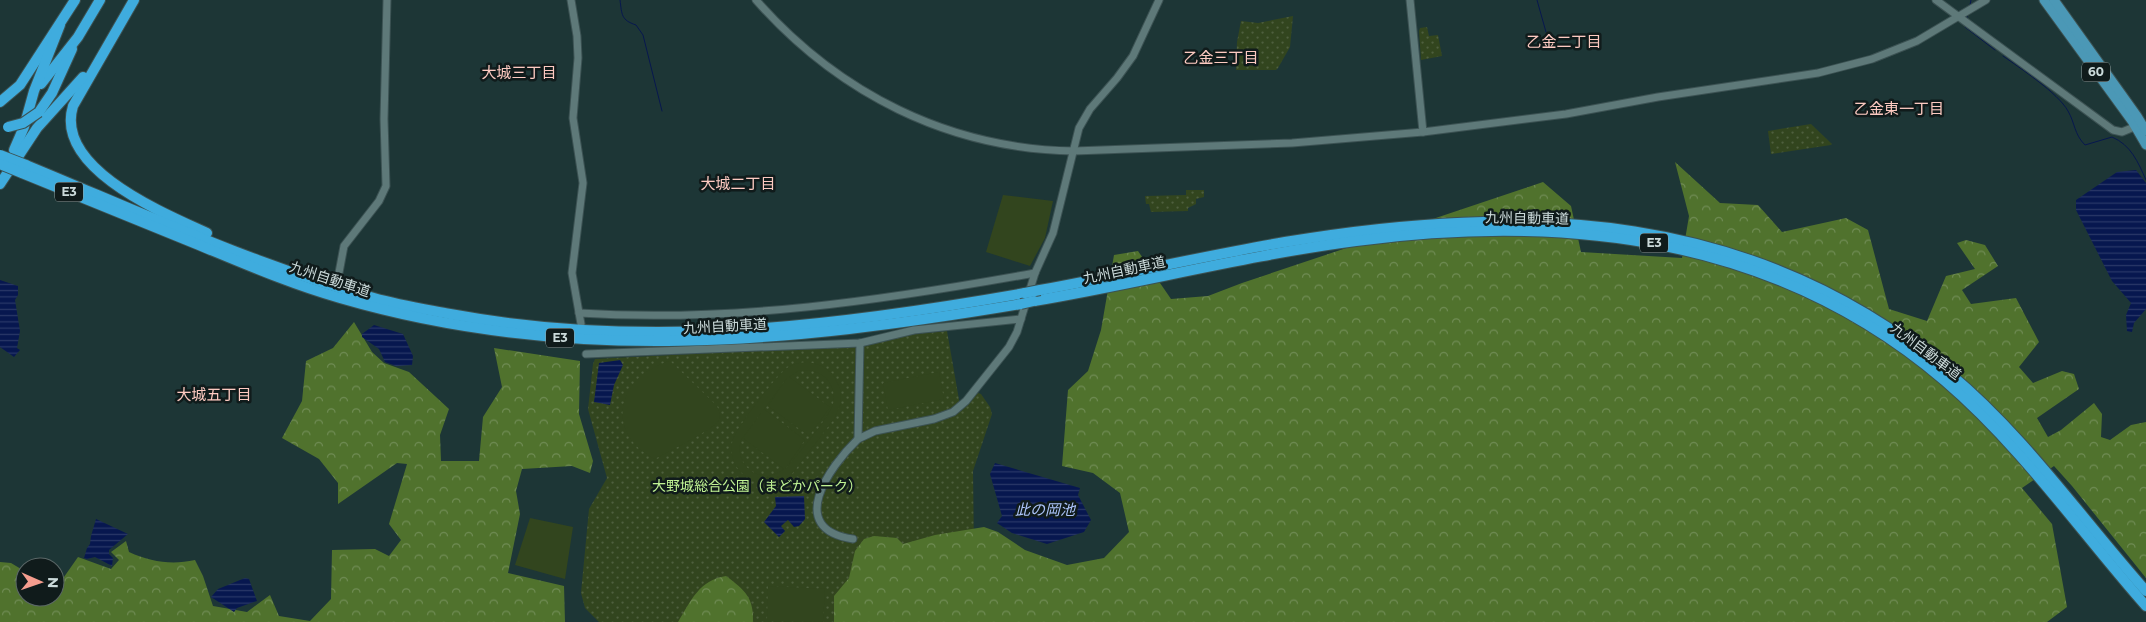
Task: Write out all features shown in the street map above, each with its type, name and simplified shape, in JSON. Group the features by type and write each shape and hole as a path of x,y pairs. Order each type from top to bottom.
{"highway":[{"path":"0,102 20,85 75,0"},
{"path":"4,127 23,123 57,84 78,37 100,0"},
{"path":"134,0 76,99 70,119 71,132 75,143 88,161 101,174 145,201 205,232 283,266 376,299"},
{"path":"0,172 34,112 34,91 60,25"},
{"path":"0,184 37,128 75,87 102,52"},
{"name":"九州自動車道","path":"0,155 22,172 116,212 254,268 338,297 451,325 508,334 621,342 722,340 843,330 1022,304 1302,249 1426,234 1484,231 1560,232 1629,238 1693,251 1740,265 1804,291 1868,325 1914,356 1944,380 1995,427 2044,482 2114,571 2146,606"},
{"name":"九州自動車道","path":"0,164 267,264 376,299 415,308 524,326 577,331 690,333 756,330 842,321 955,306 1289,241 1453,223 1518,221 1596,225 1663,235 1695,242 1742,257 1807,282 1872,317 1918,348 1949,372 2002,421 2146,591"},
{"path":"0,172 22,172"}],"main road":[{"name":"60","path":"2044,0 2141,128"},
{"name":"60","path":"2054,0 2141,128 2146,145"}],"street":[{"path":"338,278 344,246 379,202 386,186 384,110 386,0"},
{"path":"570,0 577,36 578,58 572,118 583,183 572,262 581,324"},
{"path":"756,0 790,37 840,77 898,110 929,123 976,138 1041,150 1074,151 1292,143 1422,132 1566,114 1654,98 1818,73 1872,59 1917,41 1986,0"},
{"path":"853,539 839,536 825,527 818,519 816,510 821,488 846,450 858,439 875,431 944,416 960,407 1009,347 1021,319 1035,273 1053,233 1084,118 1133,56 1159,0"},
{"path":"1410,0 1422,132"},
{"path":"1936,0 2113,130 2122,132 2141,128"},
{"path":"579,313 688,315 818,306 877,299 1035,273"},
{"path":"586,354 860,343 914,330 1021,319"},
{"path":"858,439 860,343"}],"green space":[{"path":"1293,16 1290,47 1276,70 1236,70 1237,42 1241,21 1258,23"},
{"path":"1427,27 1429,36 1438,35 1442,56 1421,60 1419,31 1420,28"},
{"path":"1811,124 1831,145 1771,154 1768,131"},
{"path":"1675,162 1720,203 1758,205 1782,232 1846,218 1868,230 1889,309 1927,321 1946,276 1975,269 1957,243 1966,240 1985,245 1998,266 1962,290 1971,304 2016,298 2039,342 2019,367 2033,383 2062,371 2074,374 2079,389 2037,418 2048,437 2061,430 2094,403 2102,414 2101,437 2110,440 2131,425 2146,422 2146,578 2054,466 2022,488 2052,524 2067,607 2047,622 834,622 834,596 849,578 855,551 864,539 874,536 897,538 903,544 935,535 984,527 998,532 1025,550 1067,565 1104,558 1129,532 1120,493 1093,473 1062,466 1068,390 1088,371 1101,330 1114,255 1138,251 1171,299 1208,296 1543,182 1571,206 1581,252 1682,258 1689,216"},
{"path":"1186,190 1204,190 1204,197 1196,199 1196,204 1188,208 1188,211 1151,212 1149,204 1146,204 1145,196 1186,195"},
{"path":"1003,195 1053,201 1045,238 1030,266 986,252"},
{"path":"354,322 372,352 384,363 409,372 449,409 440,435 441,461 479,461 483,417 502,387 494,348 580,361 579,414 593,461 590,473 572,466 522,469 516,491 520,514 508,573 564,586 565,622 0,622 0,562 15,565 15,607 65,607 65,576 78,557 111,569 119,560 111,552 126,541 129,552 145,558 162,562 195,560 203,576 213,606 247,612 270,595 279,616 310,621 331,599 332,550 375,549 389,556 401,540 389,524 407,464 397,463 338,504 338,483 319,459 282,438 302,401 306,361 333,348"},
{"name":"大野城総合公園（まどかパーク）","path":"947,331 961,411 978,393 981,394 990,407 992,414 973,471 974,550 839,622 599,622 585,608 581,593 589,509 607,478 588,409 595,359 866,345 915,334"},
{"path":"670,361 716,405 720,418 709,429 655,459 639,448 628,434 623,420 624,406 629,391 638,379 652,368"},
{"path":"809,362 822,366 833,374 840,389 841,403 834,419 785,483 783,482 779,487 775,483 765,483 748,478 736,465 731,449 736,433 766,391 787,368","holes":["808,370 820,374 829,382 832,388 834,394 832,407 810,439 785,469 805,440 764,409 787,378 768,406 809,436 830,407 789,377 798,371","764,409 743,438 784,469 776,474 759,475 751,471 741,458 741,440"]},
{"path":"939,372 944,399 888,410 883,383"},
{"path":"530,518 573,527 565,579 515,565"},
{"path":"726,576 747,595 752,607 753,622 678,622 702,587 717,578"},
{"path":"768,586 825,589 823,622 767,621"}],"water":[{"path":"2136,170 2146,183 2146,309 2134,323 2132,332 2127,331 2126,315 2131,303 2112,281 2076,210 2076,200 2117,172"},
{"path":"0,280 18,286 18,295 15,300 20,331 17,348 20,350 14,357 0,347"},
{"path":"374,325 403,334 413,356 412,365 396,366 385,362 379,349 362,337 362,334"},
{"path":"620,360 623,365 614,385 610,405 594,402 599,363"},
{"name":"此の岡池","path":"995,463 1080,488 1078,495 1091,520 1084,532 1047,544 1012,533 997,523 1002,516 990,474"},
{"path":"804,496 805,519 799,526 794,527 788,520 781,526 785,531 779,537 764,522 776,506 775,497"},
{"path":"96,519 128,534 109,550 109,554 113,558 112,566 95,557 84,558 90,544"},
{"path":"245,578 249,579 257,601 237,608 234,612 211,597 218,589"}],"waterway":[{"path":"620,0 623,16 627,21 636,25 643,35 662,111"},
{"path":"1537,0 1546,32"},
{"path":"1970,5 1971,0"},
{"path":"1965,27 1995,50"},
{"path":"2003,56 2056,96 2068,111 2077,133 2085,145 2112,137 2119,140 2129,149 2146,180"}],"district":[{"name":"乙金二丁目","path":"1564,42"},
{"name":"乙金三丁目","path":"1221,58"},
{"name":"大城三丁目","path":"519,73"},
{"name":"乙金東一丁目","path":"1899,109"},
{"name":"大城二丁目","path":"738,184"},
{"name":"大城五丁目","path":"214,395"}]}
